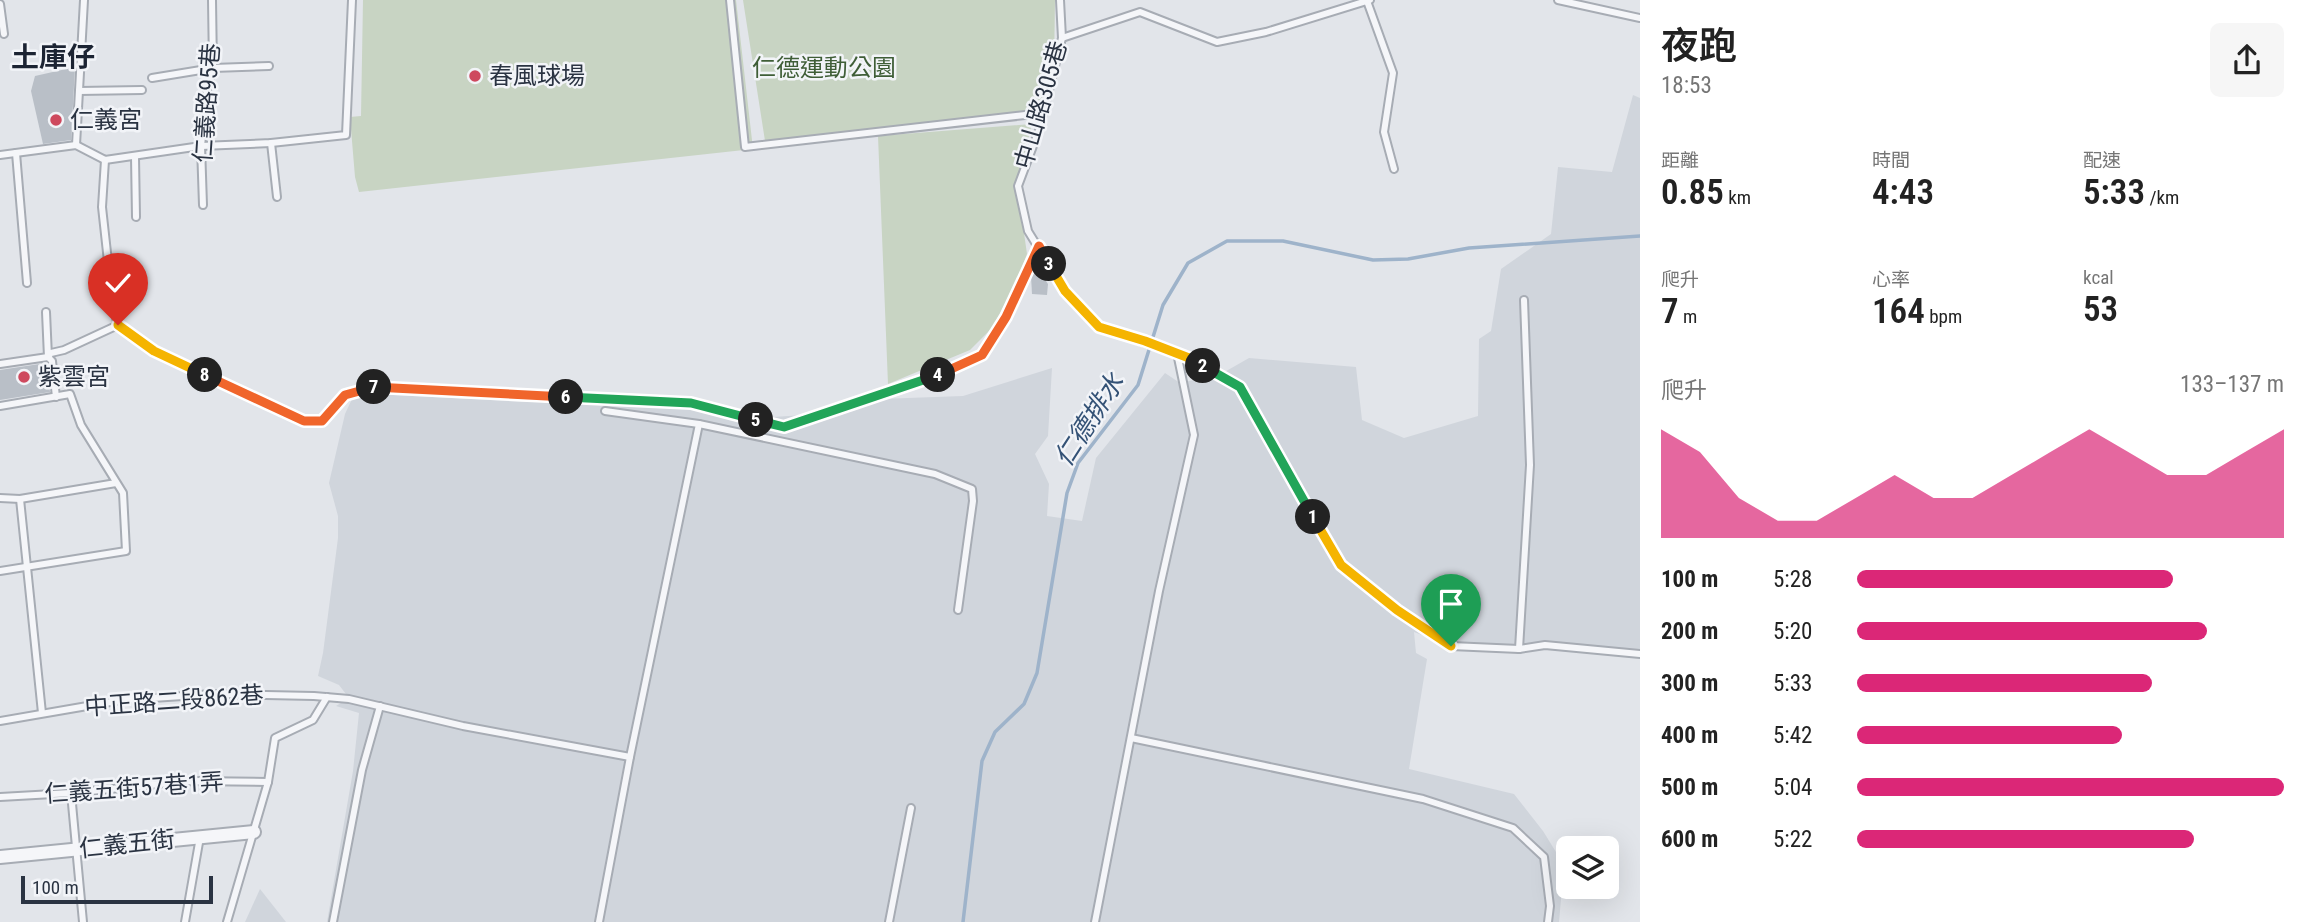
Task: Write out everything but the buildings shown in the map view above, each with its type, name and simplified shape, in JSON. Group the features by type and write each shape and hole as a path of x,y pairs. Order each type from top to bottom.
{"street":[{"name":"仁義五街","path":"0,857 254,832"}],"lane":[{"path":"76,145 84,0"},
{"name":"仁義路95巷","path":"202,205 201,146 207,90 213,68 212,0"},
{"path":"0,155 76,145 105,160 201,146 271,143 346,135 352,0"},
{"path":"730,0 745,147 1043,113"},
{"name":"中山路305巷","path":"1060,0 1062,38 1043,113 1018,186 1028,231 1065,291 1099,327 1177,354 1240,387 1341,565 1397,610 1451,646 1519,649 1545,645 1640,654"},
{"path":"1062,38 1140,12 1217,42 1266,32 1369,0 1393,74 1384,132 1394,169"},
{"path":"1558,0 1640,18"},
{"path":"0,4 4,34"},
{"path":"152,78 213,68 270,66"},
{"path":"79,91 142,90"},
{"path":"271,143 277,197"},
{"path":"16,153 27,283"},
{"path":"135,157 136,217"},
{"path":"105,160 102,207 113,307 118,325 154,351 304,421 322,421 345,395 372,387 691,403 784,427 940,374 982,355 1006,317 1039,246"},
{"path":"1519,649 1530,465 1524,300"},
{"path":"46,312 48,357 52,361 56,397"},
{"path":"0,363 48,357 51,353 64,350 118,325"},
{"path":"1095,922 1159,591 1194,435 1177,354"},
{"path":"0,406 70,394 81,425 123,493 126,551 0,571"},
{"path":"605,411 699,424 935,474 972,489 974,501 958,610"},
{"path":"599,922 629,757 699,424"},
{"path":"0,498 20,499 116,483"},
{"path":"20,499 42,713"},
{"name":"中正路二段862巷","path":"0,721 122,700 213,694 327,697 349,699 463,726 629,757"},
{"path":"228,922 268,782 275,738 313,720 327,697"},
{"path":"333,922 362,770 380,706"},
{"path":"1131,738 1423,799 1513,828 1544,857 1550,906 1548,922"},
{"name":"仁義五街57巷1弄","path":"0,797 189,781 268,782"},
{"path":"71,793 83,922"},
{"path":"889,922 911,808"},
{"path":"186,922 200,837"}],"shaded area":[{"path":"1633,95 1640,98 1640,653 1545,645 1479,649 1454,647 1414,632 1416,653 1427,659 1409,769 1514,794 1556,852 1556,899 1561,899 1559,922 327,922 353,771 359,713 336,706 349,698 339,685 318,676 338,538 338,516 329,483 345,414 352,399 373,394 528,402 627,401 715,410 759,418 819,414 852,400 963,396 1052,368 1048,436 1035,454 1049,484 1047,516 1082,521 1096,458 1165,373 1180,383 1221,374 1249,358 1356,367 1362,420 1404,438 1478,416 1479,339 1491,331 1501,269 1551,234 1558,167 1612,172"},
{"path":"260,889 286,922 245,922"}],"green space":[{"path":"363,0 736,0 753,149 359,192 355,177 350,117 361,116"},
{"name":"仁德運動公園","path":"743,0 1055,0 1054,68 1040,115 765,141"},
{"path":"1032,124 1017,184 1027,254 1015,285 992,328 970,350 888,384 878,136"}],"waterway":[{"name":"仁德排水","path":"963,922 982,761 995,732 1024,704 1037,673 1067,493 1078,463 1138,385 1163,305 1188,263 1227,241 1283,241 1373,260 1408,259 1469,248 1640,236"}],"place":[{"name":"春風球場","path":"475,76"},
{"name":"仁義宮","path":"56,120"},
{"name":"紫雲宮","path":"24,377"}],"district":[{"name":"土庫仔","path":"53,57"}],"route":[{"path":"118,325 154,351 304,421 322,421 345,395 372,387 691,403 784,427 940,374 982,355 1006,317 1039,246 1065,291 1099,327 1189,358 1240,387 1341,565 1397,610 1451,646"}]}
